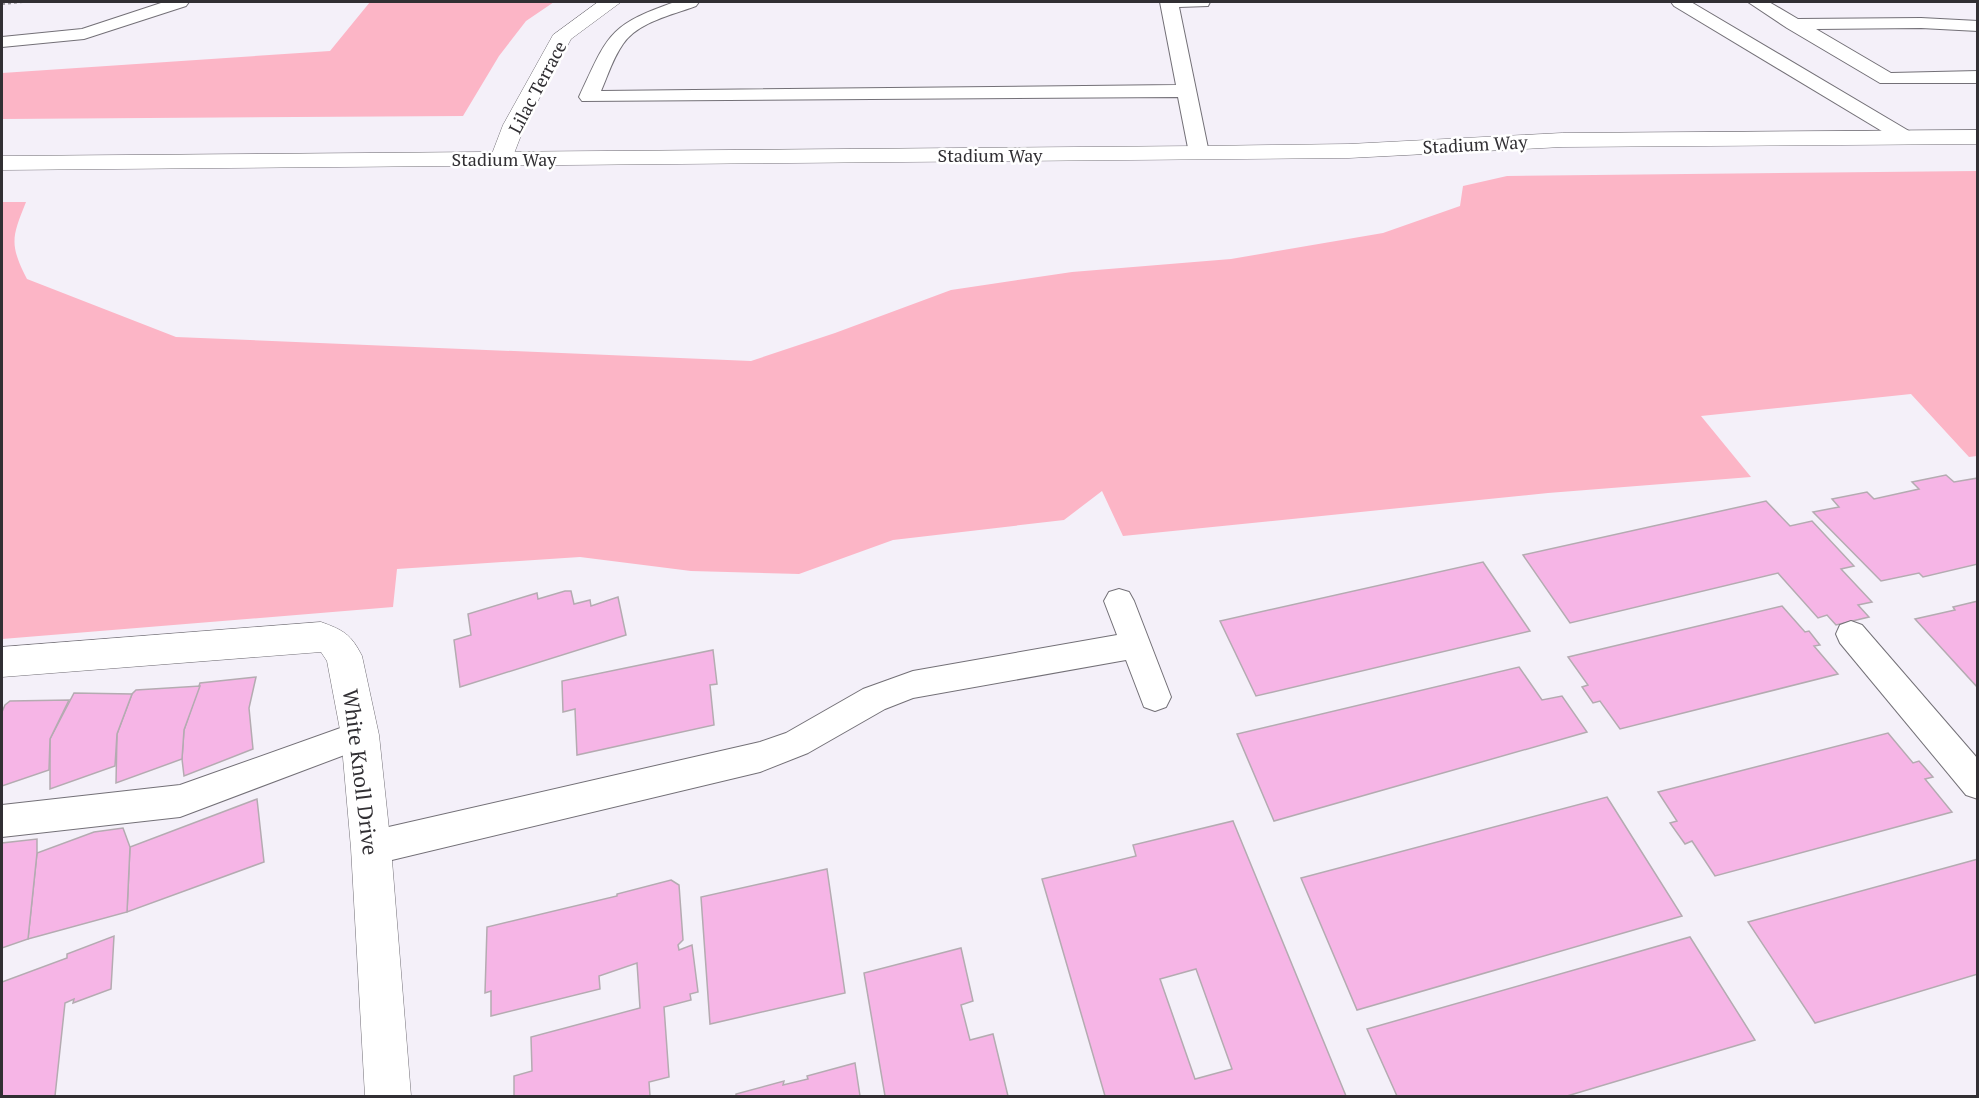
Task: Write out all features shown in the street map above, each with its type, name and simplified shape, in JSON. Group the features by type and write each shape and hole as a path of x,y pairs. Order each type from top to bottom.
{"street":[{"name":"Lilac Terrace","path":"502,159 514,125 563,35 610,2"},
{"name":"Stadium Way","path":"2,163 1199,153 1348,151 1562,140 1977,137"},
{"name":"White Knoll Drive","path":"2,662 321,637 333,642 344,656 360,735 371,848 388,1096"}],"lane":[{"path":"146,2 172,5"},
{"path":"690,2 651,17 625,31 613,46 589,97 1187,91"},
{"path":"1199,153 1169,2 1203,2"},
{"path":"1680,2 1907,138"},
{"path":"1757,2 1887,79 1977,77"},
{"path":"2,42 84,34 172,5"},
{"path":"1791,24 1921,23 1977,26"},
{"path":"1119,601 1155,697"},
{"path":"1851,634 1977,784"},
{"path":"371,848 759,757 797,743 874,699 913,685 1136,645"},
{"path":"2,821 180,801 360,735"}],"path":[{"path":"2,4 23,2"}],"shaded area":[{"path":"370,2 554,2 526,21 499,56 463,116 2,119 2,73 330,51"},
{"path":"1977,171 1977,456 1969,457 1911,394 1701,416 1751,477 1548,493 1123,536 1102,491 1064,520 893,540 799,574 691,571 580,557 397,569 393,607 2,639 2,202 26,202 14,240 17,257 27,279 176,337 751,361 951,290 1072,272 1231,259 1383,233 1460,206 1463,186 1507,176"}],"building":[{"path":"1946,475 1954,482 1978,478 1978,564 1923,577 1919,573 1881,581 1813,512 1839,507 1832,499 1867,492 1874,499 1919,489 1912,482"},
{"path":"1766,501 1790,526 1812,521 1854,566 1841,569 1872,602 1858,605 1869,617 1836,625 1827,615 1818,618 1778,573 1570,623 1523,555"},
{"path":"1483,562 1530,631 1256,696 1220,621"},
{"path":"571,591 574,604 590,600 591,606 618,597 626,635 460,687 454,640 471,635 468,614 537,593 538,599"},
{"path":"1978,601 1978,688 1915,619 1955,610 1953,607"},
{"path":"1782,606 1805,632 1809,631 1820,645 1814,646 1838,674 1620,729 1600,701 1593,703 1582,687 1588,685 1568,657"},
{"path":"713,650 717,684 710,685 714,725 577,755 575,709 563,712 562,681"},
{"path":"1519,667 1542,700 1562,696 1587,732 1274,821 1237,734"},
{"path":"256,677 249,708 253,749 184,776 182,759 184,730 200,683"},
{"path":"200,686 184,730 182,759 116,783 117,734 132,694 136,690"},
{"path":"74,693 132,694 117,734 115,766 50,789 50,739"},
{"path":"69,700 50,739 49,770 2,786 2,712 5,705 10,701"},
{"path":"1888,733 1913,763 1919,761 1933,777 1925,779 1952,812 1715,876 1692,841 1685,844 1670,823 1677,821 1658,792"},
{"path":"1607,797 1682,916 1357,1010 1301,878"},
{"path":"257,799 264,862 127,912 130,847"},
{"path":"1233,821 1346,1096 1105,1096 1042,879 1136,856 1133,845","holes":["1196,969 1232,1069 1195,1079 1160,979"]},
{"path":"123,828 130,847 127,912 28,939 37,853 94,832"},
{"path":"37,839 28,939 2,948 2,843"},
{"path":"1978,859 1978,974 1815,1023 1748,922"},
{"path":"827,869 845,993 710,1024 701,897"},
{"path":"671,880 679,885 683,940 678,945 679,950 692,945 698,992 690,994 691,1000 664,1007 669,1077 649,1082 650,1096 514,1096 514,1076 532,1071 531,1037 640,1008 637,963 599,976 600,989 491,1016 491,991 485,993 487,927 617,896 617,894"},
{"path":"114,936 111,989 73,1003 74,999 65,1003 55,1096 2,1096 2,982 67,958 67,954"},
{"path":"1690,937 1755,1040 1567,1096 1397,1096 1367,1029"},
{"path":"961,948 973,1001 961,1005 970,1040 993,1034 1008,1096 885,1096 864,973"},
{"path":"855,1063 860,1096 736,1096 736,1094 784,1081 783,1085 808,1079 807,1076"}]}
